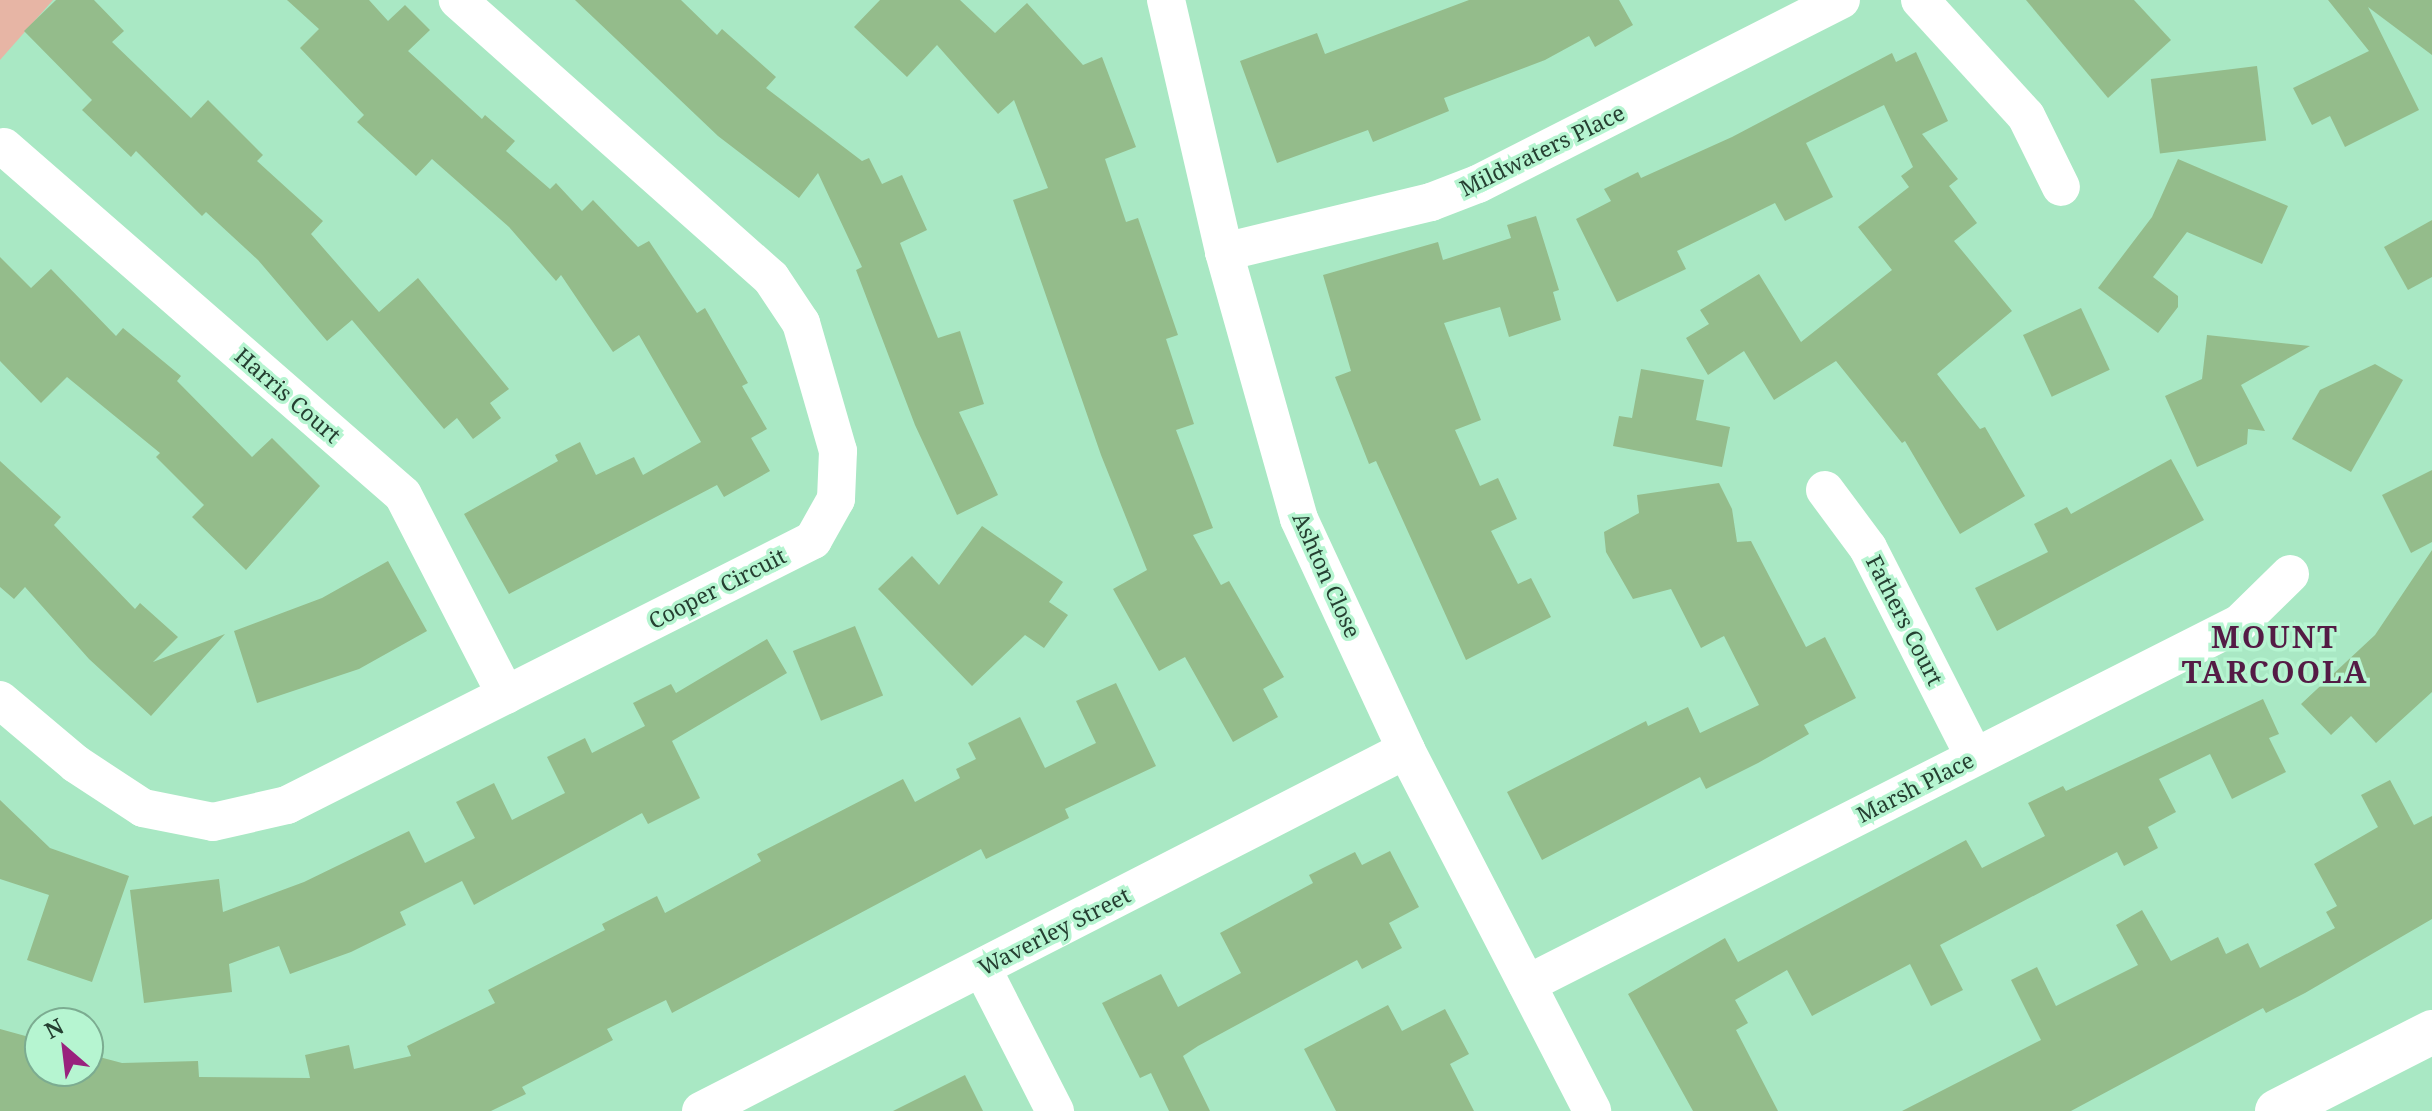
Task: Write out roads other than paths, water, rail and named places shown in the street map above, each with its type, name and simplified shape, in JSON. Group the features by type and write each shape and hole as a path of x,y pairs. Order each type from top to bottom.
{"street":[{"name":"Cooper Circuit","path":"0,700 76,764 143,808 213,822 287,805 813,540 836,499 838,451 801,323 771,278 458,0"},
{"name":"Ashton Close","path":"1166,0 1224,252 1299,519 1406,750 1592,1111"},
{"name":"Mildwaters Place","path":"1224,252 1431,202 1478,184 1841,0"},
{"path":"1920,0 2026,116 2061,187"},
{"name":"Harris Court","path":"4,147 403,495 506,695"},
{"name":"Fathers Court","path":"1825,490 1868,548 1974,756"},
{"name":"Marsh Place","path":"1527,984 2240,623 2290,574"},
{"name":"Waverley Street","path":"701,1111 1406,750"},
{"path":"982,968 1055,1111"},
{"path":"2277,1111 2432,1032"}],"district":[{"name":"MOUNT TARCOOLA","path":"2275,654"}]}
